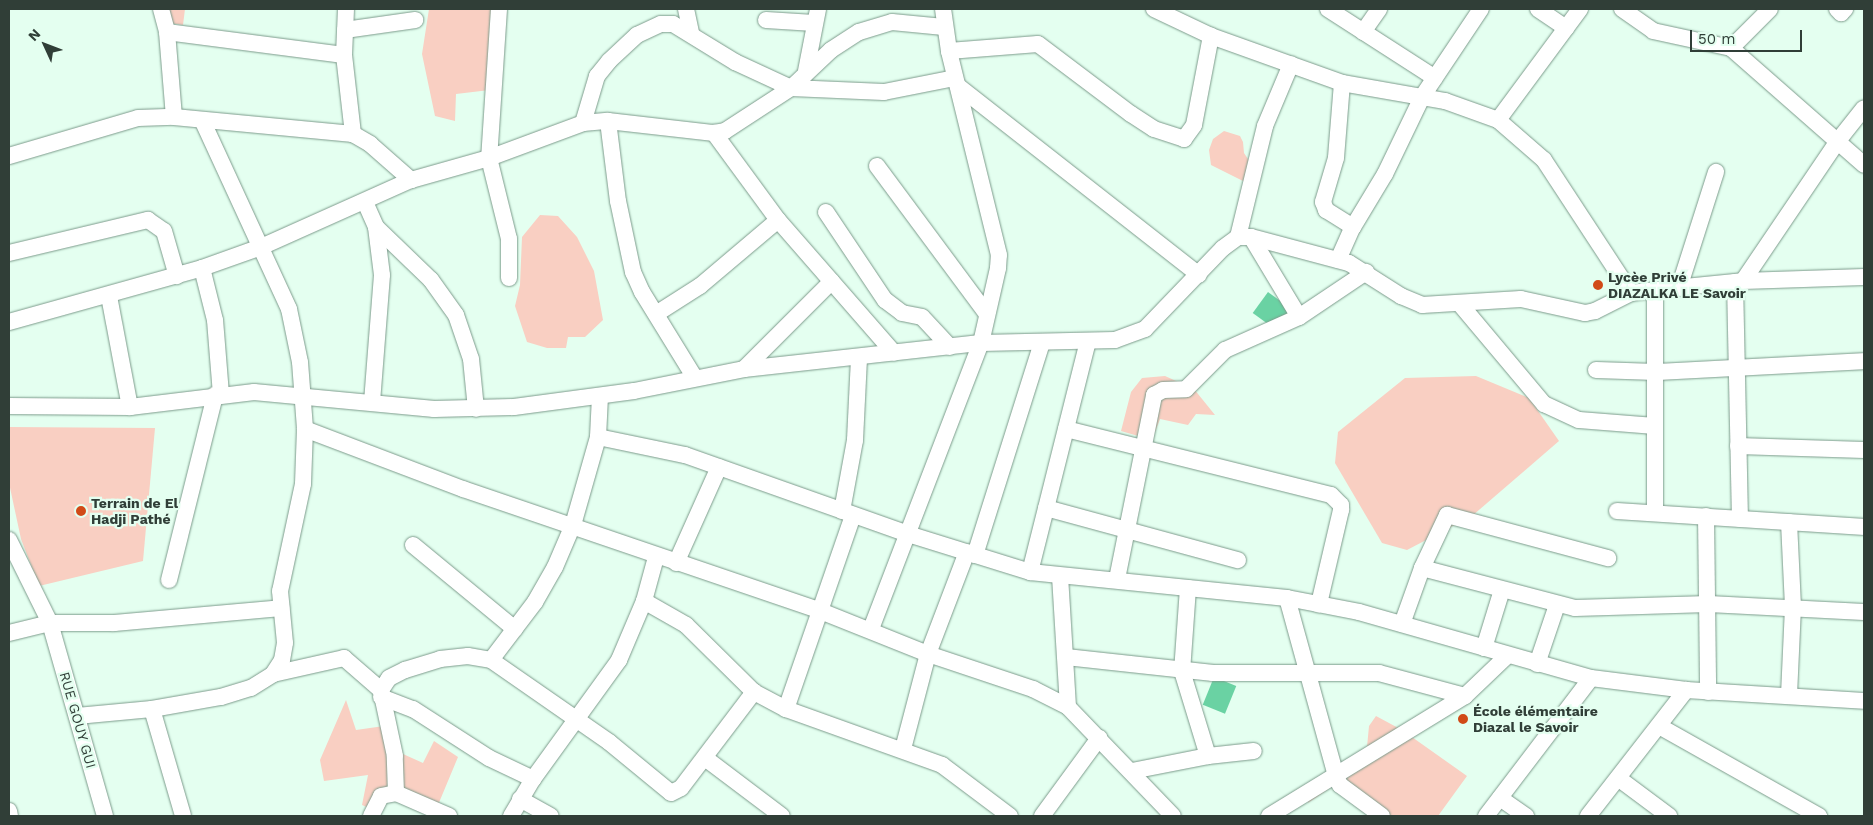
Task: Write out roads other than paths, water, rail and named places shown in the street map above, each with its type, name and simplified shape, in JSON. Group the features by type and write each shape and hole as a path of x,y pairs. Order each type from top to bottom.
{"street":[{"path":"160,9 167,32 174,117"},
{"path":"346,9 344,55 353,134"},
{"path":"500,9 489,158 509,239 509,278"},
{"path":"686,9 691,33"},
{"path":"871,629 980,343 998,255 949,51 944,27 943,9"},
{"path":"1154,9 1211,36 1342,83 1445,100 1498,120 1544,160 1631,294"},
{"path":"1328,9 1434,78"},
{"path":"1363,32 1379,9"},
{"path":"1338,260 1353,227 1386,174 1422,97 1481,9"},
{"path":"1538,9 1566,28"},
{"path":"1498,120 1580,9"},
{"path":"1622,9 1653,31 1731,48 1864,165"},
{"path":"1731,48 1770,9"},
{"path":"1837,9 1841,13 1846,9"},
{"path":"766,20 816,16 806,71"},
{"path":"345,30 415,20"},
{"path":"9,322 109,296 202,268 261,247 411,180 489,158 583,123 608,121 714,133 737,124 791,88 806,71 847,39 873,27 892,22 944,27"},
{"path":"583,123 597,76 608,61 636,35 650,27 673,24 691,33 735,62 791,88 884,92 957,82 1199,275"},
{"path":"167,32 344,55"},
{"path":"949,51 1038,44 1154,129 1184,139 1194,125 1211,36"},
{"path":"1291,64 1265,126 1245,237 1299,317"},
{"path":"1342,83 1336,158 1322,202 1326,210 1353,227"},
{"path":"1740,519 1736,367 1739,281 1837,142 1864,108"},
{"path":"9,156 138,118 174,117 203,122 353,134 370,144 411,180"},
{"path":"608,121 626,249 642,292 695,378"},
{"path":"203,122 289,309 303,394 305,429 302,484 283,565 281,608 284,643 282,660 273,674"},
{"path":"714,133 778,220 894,353"},
{"path":"877,166 986,313"},
{"path":"1679,288 1716,172"},
{"path":"365,202 376,227 382,275 372,401"},
{"path":"826,212 885,300 902,313 916,314 930,323 950,347"},
{"path":"9,253 148,220 164,231 177,276"},
{"path":"656,314 700,286 778,220"},
{"path":"376,227 431,280 456,315 471,360 476,409"},
{"path":"9,406 130,407 218,395 303,394 476,409 600,396 744,369 859,358 980,343 1088,341 1129,337 1145,329 1223,248 1245,237 1338,260 1366,272 1412,302 1422,305 1460,304 1500,298 1521,299 1585,313 1595,312 1631,294 1655,290 1739,281 1864,277"},
{"path":"169,580 218,395 215,320 202,268"},
{"path":"1118,579 1125,530 1154,395 1163,390 1186,389 1225,350 1299,317 1366,272"},
{"path":"744,369 832,281"},
{"path":"1655,290 1655,513"},
{"path":"109,296 130,407"},
{"path":"1460,304 1544,404 1579,420 1655,426"},
{"path":"1030,572 1088,341"},
{"path":"903,749 928,654 971,554 1042,342"},
{"path":"786,709 847,513 855,440 859,358"},
{"path":"1596,370 1656,372 1864,361"},
{"path":"491,660 545,587 572,524 598,437 600,396"},
{"path":"305,429 463,489 572,524 656,557 818,610 871,629 928,654 1033,689 1068,707 1132,770 1173,816"},
{"path":"1066,429 1336,499 1341,510 1319,604"},
{"path":"598,437 685,456 908,534 1030,572 1060,576 1118,579 1287,598 1319,604 1402,624 1591,678 1708,692 1864,701"},
{"path":"1738,446 1864,450"},
{"path":"676,563 719,467"},
{"path":"1046,508 1238,560"},
{"path":"1617,511 1864,527"},
{"path":"1402,624 1422,568 1444,517 1451,514 1608,558"},
{"path":"1706,516 1709,604 1708,692"},
{"path":"1789,522 1793,607 1789,696"},
{"name":"RUE GOUY GUI","path":"9,540 50,623 105,816"},
{"path":"413,546 515,630"},
{"path":"511,816 533,779 577,722 619,660 644,601 656,557"},
{"path":"1422,568 1557,605 1600,609 1709,604 1864,612"},
{"path":"1060,576 1068,707"},
{"path":"1188,588 1182,671 1208,756"},
{"path":"1484,648 1502,590"},
{"path":"1287,598 1306,674 1336,776 1340,784 1382,816"},
{"path":"644,601 692,630 754,692 786,709 862,739 903,749 942,765 1010,816"},
{"path":"1537,664 1557,605"},
{"path":"9,633 50,623 114,623 281,608"},
{"path":"1281,814 1336,776 1466,696 1508,655"},
{"path":"396,793 395,756 381,693 389,678 405,670 440,659 468,656 491,660 577,722 609,742 668,792 678,790 705,758 754,692"},
{"path":"1066,657 1182,671 1306,674 1380,673 1466,696"},
{"path":"77,716 152,709 221,697 251,688 273,674 344,658 381,693 413,709 489,758 533,779"},
{"path":"1486,816 1591,678"},
{"path":"1588,816 1686,690"},
{"path":"152,709 183,816"},
{"path":"1659,726 1819,816"},
{"path":"1042,816 1099,738"},
{"path":"1132,770 1208,756 1254,751"},
{"path":"705,758 782,816"},
{"path":"1618,778 1669,816"},
{"path":"371,816 381,796 396,793 449,816"},
{"path":"1500,798 1526,816"},
{"path":"520,799 551,816"},
{"path":"9,811 10,816"}],"place":[{"name":"Lycèe Privé DIAZALKA LE Savoir","path":"1598,285"},
{"name":"Terrain de El Hadji Pathé","path":"81,511"},
{"name":"École élémentaire Diazal le Savoir","path":"1463,719"}]}
